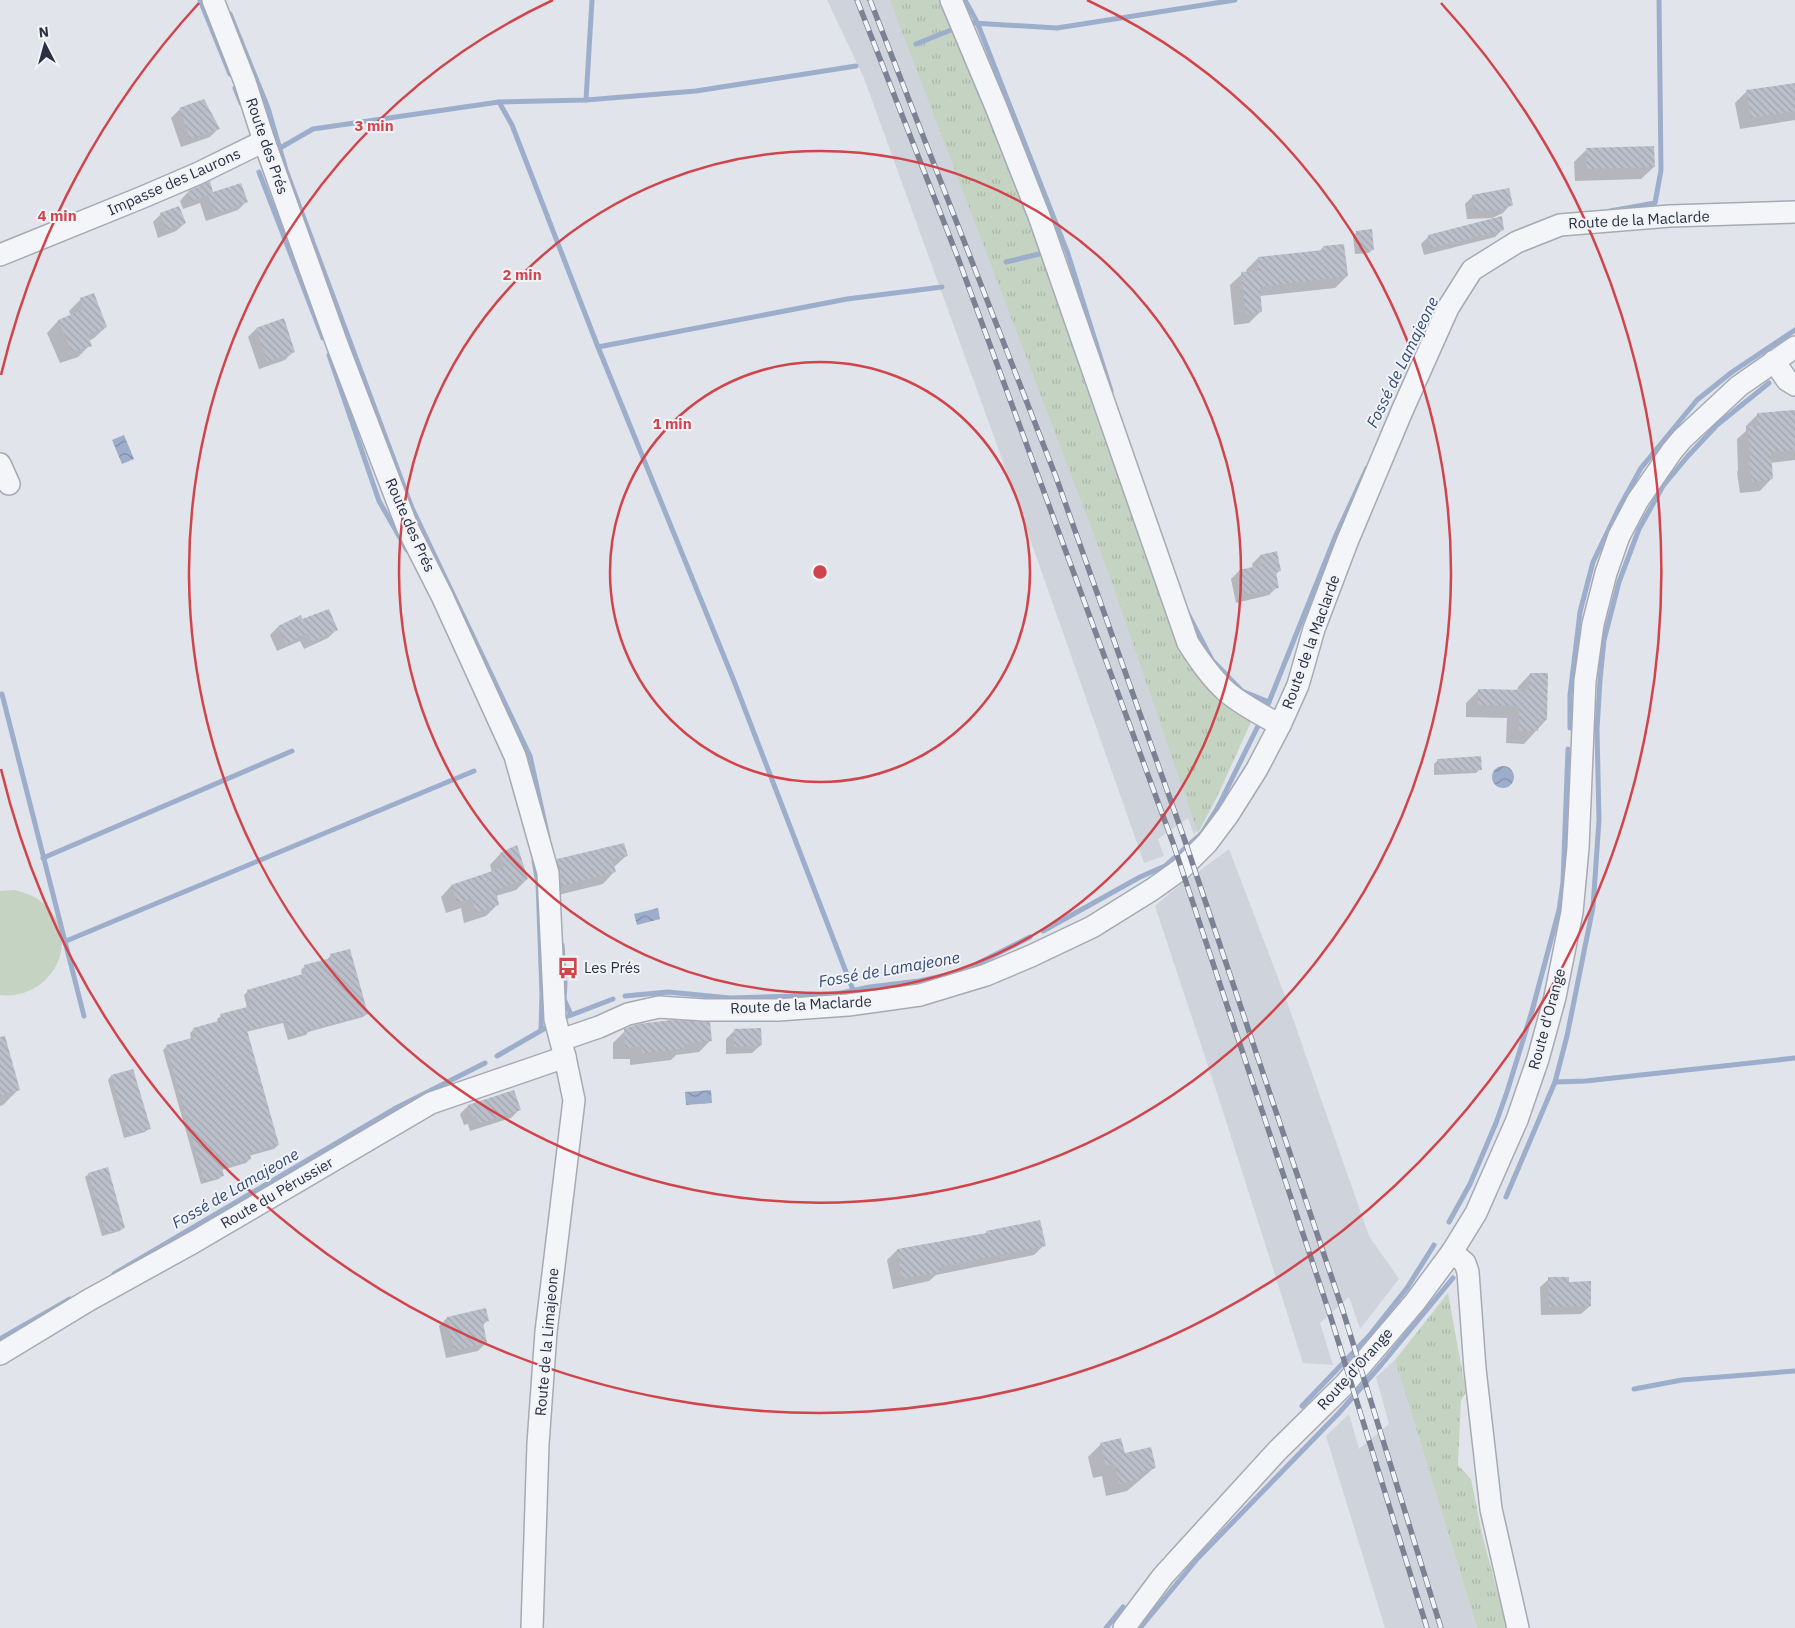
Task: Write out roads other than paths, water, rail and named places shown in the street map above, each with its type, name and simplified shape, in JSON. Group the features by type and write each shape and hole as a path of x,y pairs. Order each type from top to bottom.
{"street":[{"name":"Route des Prés","path":"213,0 245,82 264,141 337,344 408,529 442,596 515,756 548,873 555,1019 563,1048"},
{"path":"951,0 1038,216 1188,643 1205,669 1227,692 1280,725"},
{"name":"Impasse des Laurons","path":"0,255 151,194 264,141"},
{"name":"Route de la Maclarde","path":"563,1048 599,1027 628,1014 659,1007 704,1010 778,1010 848,1005 920,995 986,975 1092,927 1153,889 1181,868 1207,842 1228,815 1257,769 1280,725 1298,685 1314,629 1347,542 1402,411 1448,308 1472,270 1517,242 1560,224 1670,216 1795,212"},
{"name":"Route d'Orange","path":"1124,1628 1163,1576 1277,1451 1350,1377 1415,1302 1452,1252 1476,1213 1517,1120 1538,1059 1555,997 1572,912 1578,848 1585,681 1593,624 1606,573 1619,536 1638,500 1677,445 1739,386 1795,347"},
{"path":"1774,361 1788,380 1795,385"},
{"path":"0,464 9,484"},
{"name":"Route du Pérussier","path":"0,1354 89,1300 203,1237 432,1103 563,1048"},
{"name":"Route de la Limajeone","path":"532,1628 538,1444 545,1351 574,1100 563,1048"},
{"path":"1452,1252 1466,1264 1468,1272 1475,1369 1491,1509 1518,1628"}],"water":[{"path":"124,435 134,459 122,464 112,440"},
{"path":"1503,766 1513,773 1514,777 1507,787 1503,788 1493,781 1492,777 1499,767"},
{"path":"658,908 660,919 637,925 634,914"},
{"path":"711,1090 712,1103 686,1105 685,1092"}],"waterway":[{"path":"200,0 230,74"},
{"path":"280,148 313,129 499,102 586,100 592,0"},
{"path":"965,0 977,22 1068,254 1111,391"},
{"path":"972,23 1057,28 1235,0"},
{"name":"Fossé de Lamajeone","path":"1610,211 1655,203 1661,170 1659,0"},
{"path":"230,14 268,108 286,170 412,508 530,756 548,837"},
{"path":"916,44 951,30"},
{"path":"586,100 696,91 856,66"},
{"path":"235,88 241,103"},
{"path":"499,102 512,125 598,347 734,681 853,990"},
{"path":"259,172 323,338"},
{"path":"1006,262 1039,254"},
{"path":"598,347 847,299 942,287"},
{"path":"1570,728 1570,695 1580,612 1593,562 1641,468 1697,400 1732,372 1795,330"},
{"path":"329,355 379,501 407,550"},
{"path":"1506,1197 1555,1082 1567,1036 1593,907 1599,820 1597,729 1600,680 1604,640 1619,582 1639,529 1663,486 1717,425 1769,383"},
{"name":"Fossé de Lamajeone","path":"1267,707 1336,535 1367,468"},
{"path":"1188,614 1212,660 1242,691 1269,702"},
{"path":"2,694 84,1016"},
{"name":"Fossé de Lamajeone","path":"1043,931 1140,877 1165,866 1202,833 1218,807 1258,726"},
{"path":"1449,1222 1470,1184 1507,1092 1532,1011 1559,910 1563,882 1568,749"},
{"path":"43,858 292,751"},
{"path":"66,941 474,771"},
{"path":"534,861 538,883 542,994 541,1030"},
{"name":"Fossé de Lamajeone","path":"625,996 668,992 730,998 831,995 870,987 919,981 961,972 1030,937"},
{"path":"562,945 565,984 564,999 571,1015"},
{"name":"Fossé de Lamajeone","path":"566,1017 613,999"},
{"name":"Fossé de Lamajeone","path":"497,1056 549,1026"},
{"path":"1555,1082 1586,1081 1795,1058"},
{"name":"Fossé de Lamajeone","path":"114,1274 396,1108 485,1063"},
{"path":"1302,1406 1369,1336 1407,1288 1434,1245"},
{"path":"1140,1628 1198,1558 1338,1414 1453,1278"},
{"name":"Fossé de Lamajeone","path":"0,1339 70,1299"},
{"path":"1634,1389 1682,1380 1795,1371"},
{"path":"1106,1628 1123,1607"}],"railway":[{"path":"857,0 958,258 1173,843 1331,1318 1427,1628"},
{"path":"870,0 1056,477 1184,838 1343,1311 1441,1628"}],"place":[{"name":"Les Prés","path":"568,968"}]}
